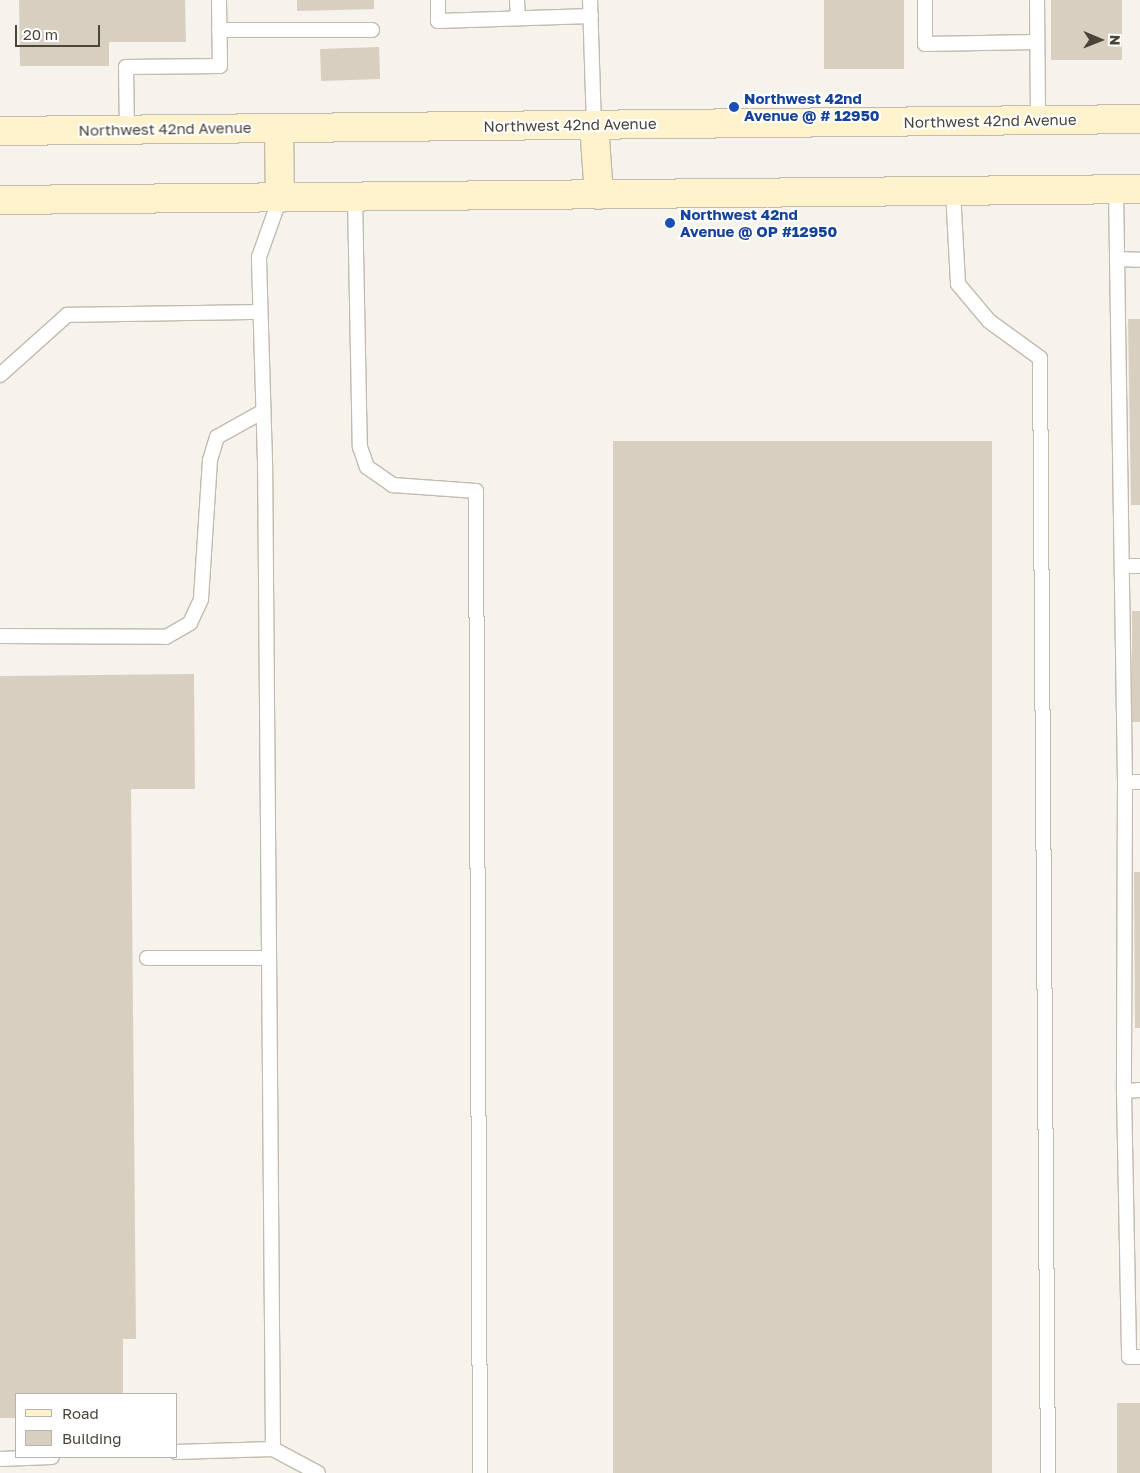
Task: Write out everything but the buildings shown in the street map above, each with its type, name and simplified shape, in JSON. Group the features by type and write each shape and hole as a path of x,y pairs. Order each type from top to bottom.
{"main road":[{"name":"Northwest 42nd Avenue","path":"0,131 1140,119"},
{"path":"594,125 599,195"},
{"path":"279,128 280,198"},
{"path":"0,200 1128,189"}],"lane":[{"path":"127,130 126,67 220,66 219,0"},
{"path":"438,0 438,21 591,16"},
{"path":"517,0 518,18"},
{"path":"590,0 594,125"},
{"path":"925,0 925,44 1037,42"},
{"path":"1037,0 1038,120"},
{"path":"219,30 372,30"},
{"path":"1128,189 1118,259 1125,782 1124,1090 1129,1357 1140,1357"},
{"path":"953,191 958,284 989,320 1040,358 1048,1473"},
{"path":"356,197 360,446 367,468 393,485 476,492 480,1473"},
{"path":"273,1449 265,462 260,413 259,257 280,198"},
{"path":"1118,259 1140,260"},
{"path":"0,376 67,315 259,312"},
{"path":"0,636 166,638 190,623 201,598 210,460 217,437 260,413"},
{"path":"1122,566 1140,566"},
{"path":"1125,782 1140,782"},
{"path":"147,958 269,958"},
{"path":"1124,1090 1140,1090"},
{"path":"178,1452 273,1449 318,1473"},
{"path":"0,1459 26,1458"}],"place":[{"name":"Northwest 42nd Avenue @ # 12950","path":"734,107"},
{"name":"Northwest 42nd Avenue @ OP #12950","path":"670,223"}]}
